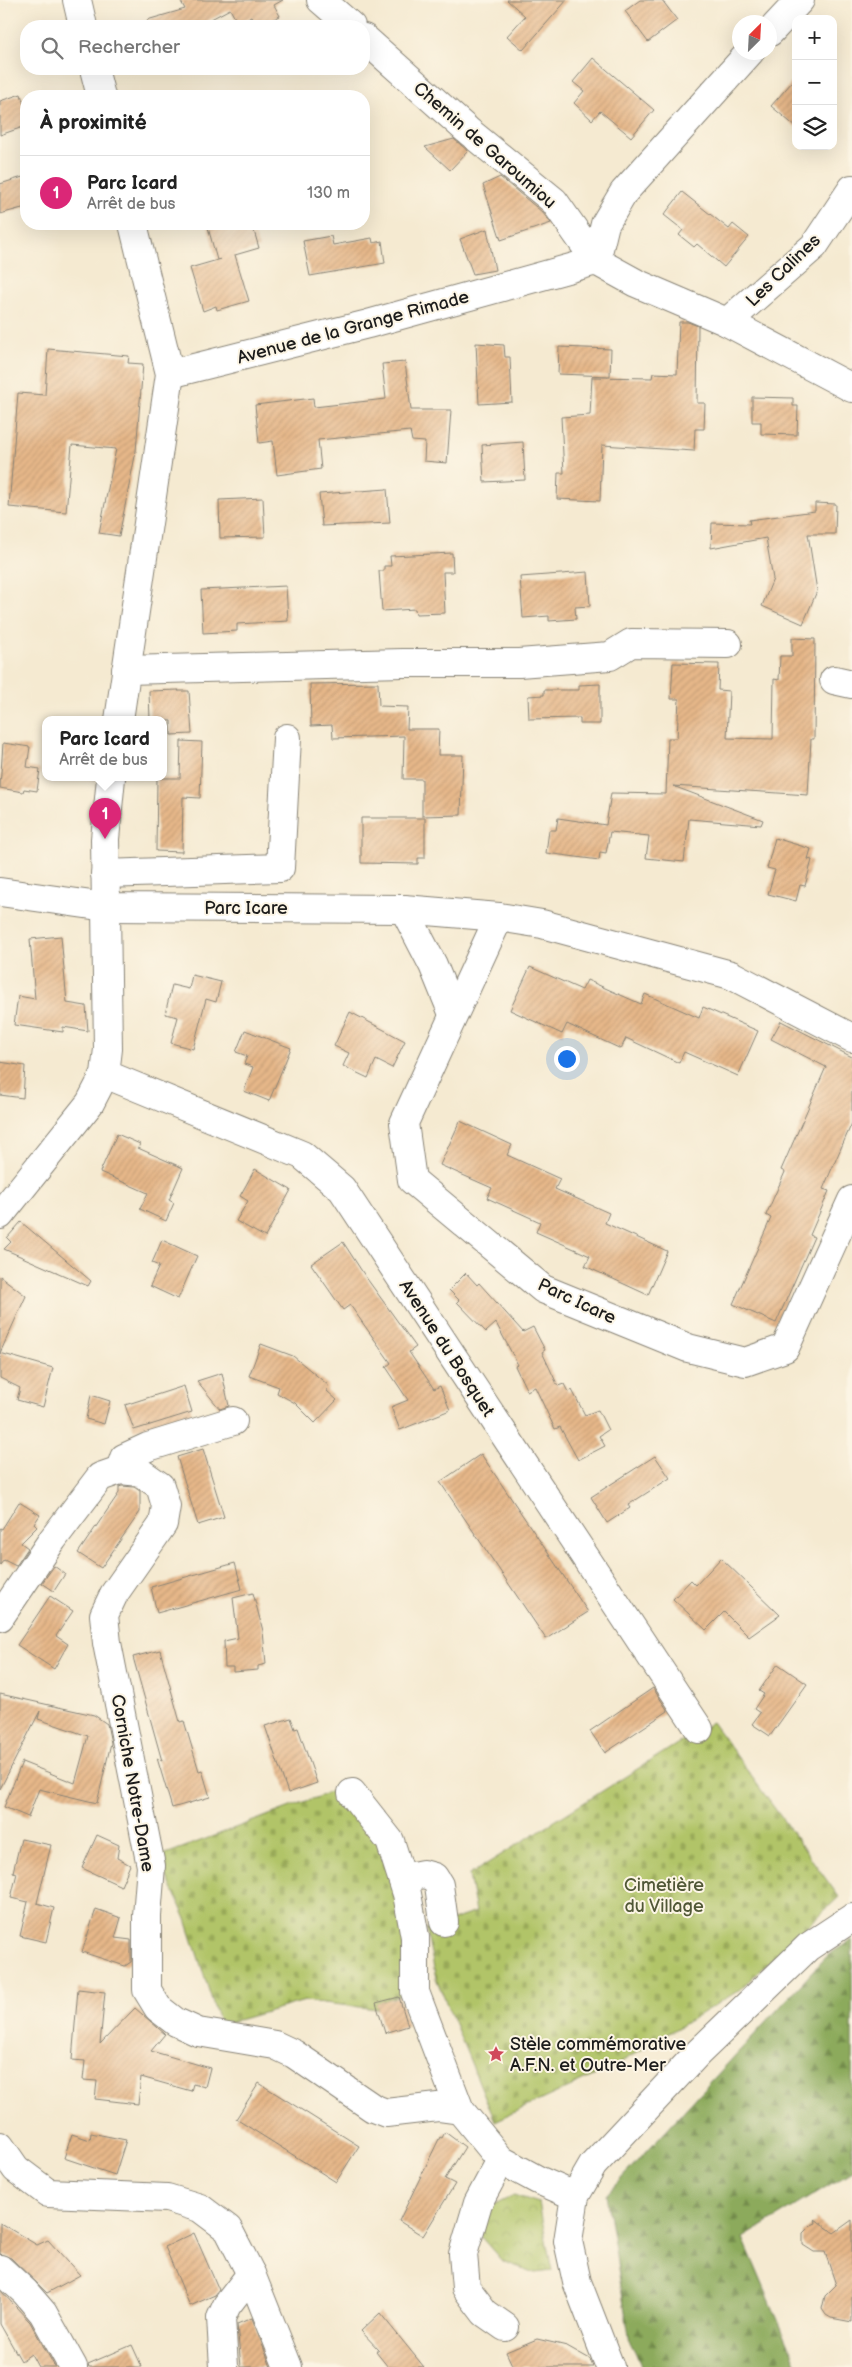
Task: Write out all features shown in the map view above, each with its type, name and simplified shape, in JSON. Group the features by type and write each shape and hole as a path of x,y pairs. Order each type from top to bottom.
{"street":[{"path":"77,0 82,20"},
{"path":"321,0 344,20"},
{"path":"777,25 800,0"},
{"name":"Chemin de Garoumiou","path":"370,43 467,130 554,201 596,261"},
{"path":"743,60 624,192 605,224 596,261 636,283 727,322 852,388"},
{"path":"96,75 99,90"},
{"name":"Les Calines","path":"727,322 814,246 852,189"},
{"path":"120,716 170,374 134,230"},
{"name":"Avenue de la Grange Rimade","path":"170,374 378,321 596,261"},
{"path":"126,670 402,663 519,663 610,656 631,642 728,644"},
{"path":"105,874 280,868 287,738"},
{"path":"0,1215 90,1103 105,1074 108,1050 97,906 105,874 105,818 111,781"},
{"name":"Parc Icare","path":"0,892 97,906 404,909 499,917 542,924 731,975 852,1038"},
{"path":"404,909 433,965 453,1014"},
{"name":"Parc Icare","path":"499,917 404,1123 412,1180 543,1290 688,1348 745,1362 785,1348 852,1200"},
{"name":"Avenue du Bosquet","path":"105,1074 302,1156 342,1189 699,1729"},
{"path":"0,1617 53,1539 100,1477 120,1470 124,1458 148,1446 233,1421"},
{"name":"Corniche Notre-Dame","path":"120,1470 140,1472 160,1486 166,1506 162,1524 114,1594 104,1615 107,1643 151,1866 147,1916 147,1990 158,2008 176,2022 198,2032 275,2045 294,2054 373,2108 386,2113 438,2106 460,2110"},
{"path":"352,1793 390,1841 402,1878 415,1937 415,1992 460,2110 501,2160 538,2180 575,2196"},
{"path":"402,1878 423,1874 434,1877 439,1885 444,1922"},
{"path":"610,2367 576,2282 568,2241 575,2196 593,2165 698,2053 808,1947 852,1918"},
{"path":"0,2146 16,2169 48,2193 167,2198 200,2208 228,2228 251,2274 288,2367"},
{"path":"501,2160 478,2203 463,2254 466,2288 485,2313 505,2327"},
{"path":"0,2269 25,2292 42,2313 73,2367"},
{"path":"224,2367 222,2318 227,2305 251,2274"}],"green space":[{"name":"Cimetière du Village","path":"712,1722 839,1897 738,1991 613,2067 495,2121 436,1978 426,1929 476,1912 469,1875"},
{"path":"341,1788 380,1835 410,1939 404,1994 376,2003 378,2009 305,2001 220,2025 186,1919 158,1857"},
{"path":"852,1940 852,2171 743,2238 798,2367 643,2367 630,2342 606,2195 828,1955"},
{"path":"514,2195 539,2203 552,2271 535,2273 502,2261 481,2237 487,2208"}],"building":[{"path":"180,0 283,0 274,5 280,16 272,20 252,20 251,17 245,20 236,20 230,9 209,20 147,20 185,9"},
{"path":"507,0 567,0 523,50 507,36 525,16"},
{"path":"640,0 662,0 677,20 648,42 625,11"},
{"path":"593,58 654,110 631,137 600,111 592,120 574,103 584,91 573,82"},
{"path":"792,82 792,124 771,106"},
{"path":"20,94 20,128 0,135 0,101"},
{"path":"454,139 468,151 450,170 425,147"},
{"path":"500,177 542,212 551,223 501,240 483,185"},
{"path":"20,178 20,209 0,214 0,184"},
{"path":"682,192 729,229 733,224 749,237 724,267 697,244 694,247 679,235 683,230 664,215"},
{"path":"487,229 495,270 473,274 460,239"},
{"path":"209,230 254,230 259,248 235,255 249,301 217,310 216,306 203,311 190,268 221,259 217,260"},
{"path":"331,236 333,245 372,238 373,243 382,241 385,263 310,276 303,241"},
{"path":"679,322 688,322 698,326 697,403 705,403 704,429 695,429 694,451 602,445 600,501 557,499 558,473 564,473 561,417 590,415 592,377 652,378 653,373 677,374"},
{"path":"476,343 504,345 505,357 510,357 512,402 479,404"},
{"path":"559,347 611,349 610,376 558,374"},
{"path":"48,349 129,356 128,363 143,364 136,451 119,536 99,533 116,449 72,445 66,512 9,507 18,393 45,395"},
{"path":"405,362 411,410 451,410 447,463 424,461 425,442 412,441 410,431 318,440 321,469 277,475 273,441 259,443 255,405 313,398 314,407 386,399 382,364"},
{"path":"752,397 793,398 793,406 798,406 797,435 761,434 761,422 752,422"},
{"path":"523,442 525,480 484,482 482,445"},
{"path":"387,489 390,523 322,526 319,494"},
{"path":"263,498 265,537 220,538 219,500"},
{"path":"815,503 836,504 835,534 808,534 817,591 803,624 762,606 773,579 766,538 711,548 712,523 750,524 749,520 815,511"},
{"path":"452,553 453,572 443,572 445,613 416,614 415,609 382,611 379,571 384,571 384,566 391,566 390,556"},
{"path":"588,572 590,606 575,607 576,619 549,621 549,616 523,618 520,577"},
{"path":"286,586 288,621 237,624 237,631 203,633 201,590"},
{"path":"792,638 815,639 814,739 811,739 808,795 673,786 763,820 761,825 689,819 684,862 646,858 649,836 610,832 606,853 600,852 599,860 546,853 549,830 556,830 558,818 606,825 611,793 666,794 668,738 677,738 679,699 671,699 673,663 719,664 718,690 729,691 727,738 773,739 774,679 779,680 780,656 792,656"},
{"path":"378,683 379,706 408,707 407,729 439,729 438,755 463,755 461,815 422,816 422,779 403,779 404,736 333,738 332,725 311,726 310,684"},
{"path":"600,684 600,724 580,724 580,718 529,719 528,696 544,695 544,690 579,690 579,685"},
{"path":"149,691 189,691 192,734 171,735 171,721 167,721 167,716 150,716"},
{"path":"181,741 202,742 200,798 183,797 182,852 156,851 157,781 167,781 167,778 180,778"},
{"path":"3,743 30,747 27,767 40,769 37,791 24,789 23,792 0,788"},
{"path":"361,818 425,818 425,858 418,858 418,864 361,863"},
{"path":"775,838 811,849 808,859 812,860 805,886 800,885 796,901 768,894 775,870 767,868"},
{"path":"61,936 67,1003 86,1006 88,1031 63,1027 63,1032 14,1025 18,996 35,999 30,939"},
{"path":"530,967 582,990 587,980 641,1004 645,994 699,1018 703,1007 758,1031 738,1076 684,1052 679,1063 626,1038 621,1049 567,1024 562,1034 510,1010"},
{"path":"192,975 221,982 216,1002 206,999 193,1049 171,1043 178,1017 165,1014 172,985 189,989"},
{"path":"350,1012 405,1041 392,1068 376,1060 368,1078 343,1066 349,1053 334,1046"},
{"path":"781,1021 852,1057 852,1123 823,1189 829,1191 810,1235 814,1237 776,1323 733,1304 771,1218 766,1215 785,1172 781,1170 826,1067 771,1039"},
{"path":"245,1030 291,1048 269,1101 244,1091 253,1067 244,1064 247,1056 236,1052"},
{"path":"0,1062 25,1066 23,1098 0,1095"},
{"path":"460,1121 512,1145 507,1155 560,1179 555,1189 609,1213 605,1223 667,1251 648,1295 585,1266 590,1256 536,1232 540,1222 487,1198 492,1188 440,1165"},
{"path":"117,1134 140,1144 138,1148 183,1168 169,1200 174,1203 166,1221 140,1209 148,1193 100,1172"},
{"path":"255,1169 291,1190 265,1237 236,1221 248,1201 240,1196"},
{"path":"21,1222 91,1281 88,1286 4,1249 11,1242 7,1238"},
{"path":"162,1240 197,1256 178,1299 150,1286 159,1266 152,1263"},
{"path":"343,1242 416,1347 409,1352 434,1389 440,1386 450,1410 400,1430 391,1407 408,1400 386,1367 391,1363 350,1305 343,1310 311,1264"},
{"path":"466,1273 477,1285 479,1283 523,1332 533,1327 545,1350 542,1352 558,1386 564,1384 568,1392 572,1390 585,1415 598,1410 608,1430 599,1436 605,1446 578,1460 560,1427 555,1429 535,1387 527,1391 515,1366 518,1365 496,1323 486,1332 457,1302 459,1300 449,1290"},
{"path":"0,1276 26,1296 0,1353"},
{"path":"261,1344 293,1356 328,1385 327,1391 337,1400 315,1423 295,1403 277,1393 279,1387 249,1376"},
{"path":"0,1353 53,1368 43,1407 17,1400 20,1388 0,1378"},
{"path":"222,1373 229,1406 220,1409 197,1381"},
{"path":"184,1386 192,1412 134,1430 125,1405"},
{"path":"91,1395 110,1401 104,1424 86,1419"},
{"path":"203,1449 224,1517 198,1525 177,1457"},
{"path":"481,1454 588,1612 546,1639 440,1482"},
{"path":"655,1456 670,1478 628,1505 630,1508 607,1523 591,1497"},
{"path":"119,1487 134,1487 140,1491 140,1512 101,1568 78,1553 119,1493"},
{"path":"19,1502 40,1515 34,1524 37,1527 21,1543 28,1548 16,1566 4,1560 0,1565 0,1528 2,1529"},
{"path":"721,1558 780,1615 749,1637 724,1612 706,1630 673,1599 691,1580 696,1585"},
{"path":"235,1563 242,1589 157,1613 151,1587"},
{"path":"54,1566 65,1574 54,1591 42,1583"},
{"path":"253,1593 263,1631 266,1664 258,1666 258,1670 233,1672 233,1667 225,1667 224,1641 238,1638 233,1598"},
{"path":"50,1596 73,1611 56,1636 68,1644 54,1669 17,1645"},
{"path":"160,1650 180,1722 184,1721 199,1771 202,1770 210,1797 172,1808 157,1758 162,1761 133,1657"},
{"path":"778,1664 807,1684 770,1736 752,1724 760,1713 754,1709 764,1694 759,1691"},
{"path":"653,1688 668,1711 605,1753 590,1731"},
{"path":"0,1694 94,1715 107,1724 111,1743 97,1803 39,1789 28,1817 4,1807 22,1762 75,1783 88,1736 38,1719 40,1711 0,1789"},
{"path":"291,1718 295,1729 298,1728 317,1783 288,1793 265,1726"},
{"path":"97,1835 119,1845 117,1858 130,1865 121,1886 82,1868"},
{"path":"21,1839 51,1845 37,1903 54,1908 46,1942 20,1936 28,1902 11,1898 17,1873 13,1872"},
{"path":"96,1909 121,1918 115,1938 131,1940 131,1962 125,1966 82,1952"},
{"path":"78,1989 105,1992 100,2044 135,2008 165,2034 151,2051 210,2068 205,2087 193,2084 191,2091 141,2077 138,2104 95,2099 97,2081 83,2080 85,2061 72,2060"},
{"path":"399,1997 408,2026 385,2033 376,2003"},
{"path":"259,2083 359,2146 336,2182 236,2119"},
{"path":"445,2132 465,2147 445,2179 455,2184 423,2236 399,2221 440,2137 442,2138"},
{"path":"91,2133 126,2140 115,2175 64,2158 72,2134 90,2140"},
{"path":"815,2219 834,2233 852,2220 852,2322 831,2318 822,2309 825,2296 836,2285 825,2252 814,2252 803,2245 803,2233 816,2223"},
{"path":"0,2223 37,2245 48,2240 80,2275 47,2293 11,2258 0,2254"},
{"path":"194,2233 219,2290 215,2295 190,2306 165,2247"},
{"path":"0,2290 30,2322 55,2367 38,2367 31,2354 21,2361 0,2324"},
{"path":"380,2313 424,2367 388,2367 376,2352 379,2350 361,2331"},
{"path":"252,2318 271,2367 241,2367 237,2324"},
{"path":"537,2339 567,2346 590,2359 593,2367 513,2367 506,2352"},
{"path":"132,2345 142,2367 89,2367 88,2364"}],"place":[{"name":"Parc Icard","path":"105,839"},
{"name":"Stèle commémorative A.F.N. et Outre-Mer","path":"496,2054"}]}
